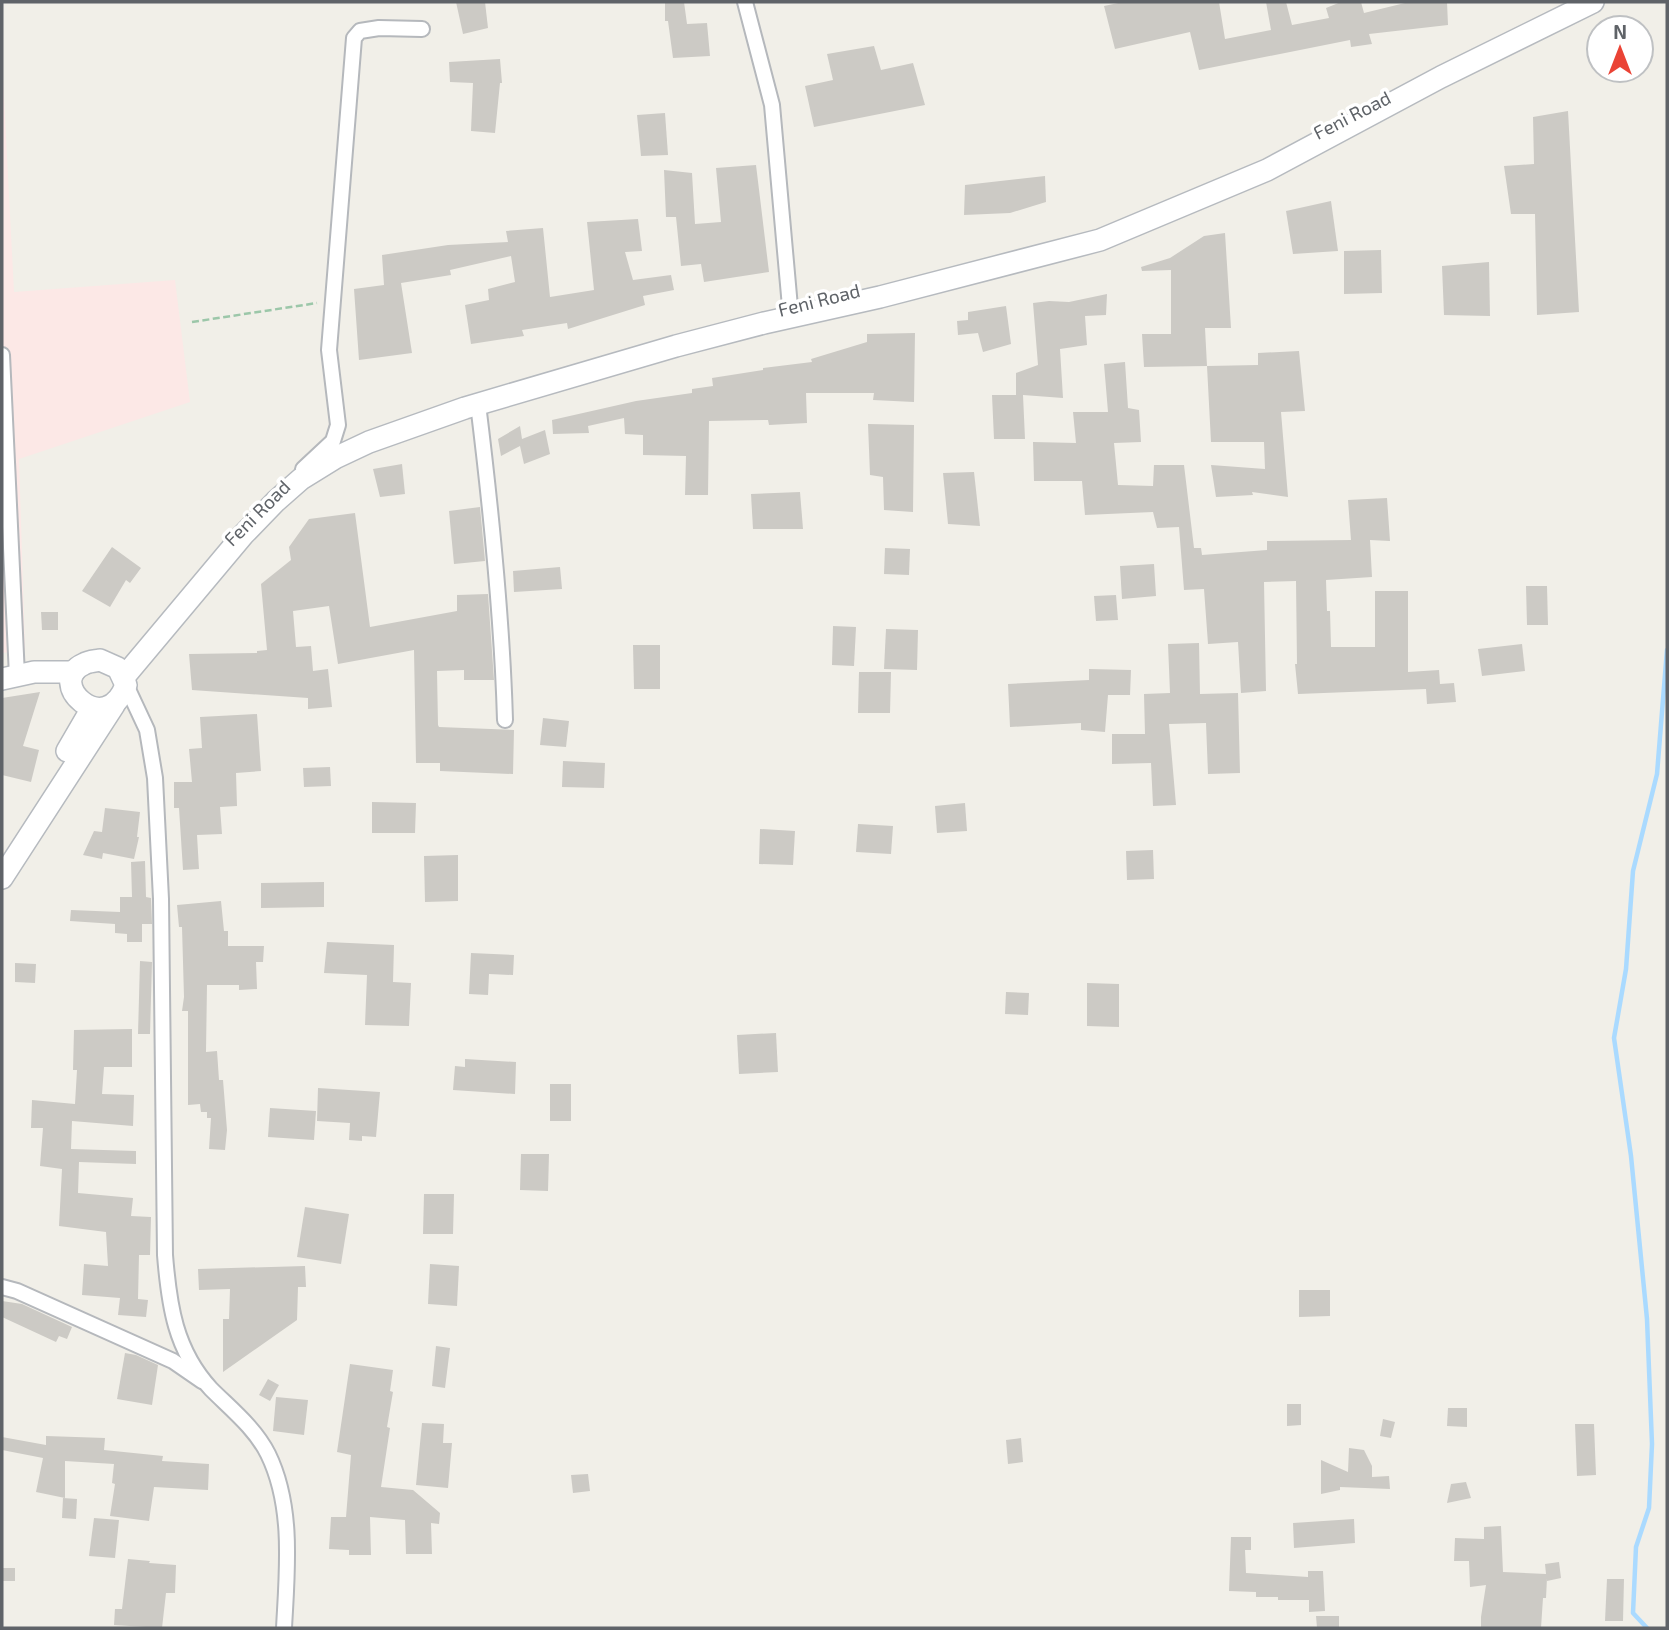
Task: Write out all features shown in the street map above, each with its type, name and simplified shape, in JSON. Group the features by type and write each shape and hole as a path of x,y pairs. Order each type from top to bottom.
{"main road":[{"name":"Feni Road","path":"122,676 237,530 279,487 303,469 353,440 405,419 628,351 790,307 1101,230 1225,179 1574,2"},
{"path":"2,878 122,696 122,676 243,535 276,501 301,479 335,458 369,442 478,404 676,346 1100,240 1266,170 1441,77 1593,2"},
{"path":"114,705 92,708 79,701 72,692 70,681 74,672 83,664 100,660 122,676"},
{"path":"10,677 34,672 74,672"},
{"path":"2,857 92,708"}],"street":[{"path":"744,2 772,105 790,307"},
{"path":"303,469 333,441 338,425 329,350 354,38 360,31 379,28 422,29"},
{"path":"2,355 10,677"},
{"path":"478,404 503,632 505,720"},
{"path":"122,676 146,730 155,778 162,899 165,1255 169,1306 183,1349 209,1386 244,1421 267,1453 281,1490 288,1550 284,1628"},
{"path":"2,1287 17,1291 173,1362 209,1386"}],"path":[{"path":"192,322 334,301"}],"shaded area":[{"path":"2,59 14,292 175,280 190,402 19,459 25,650 2,653"}],"building":[{"path":"456,2 485,2 488,28 463,34"},
{"path":"665,2 684,2 687,24 707,23 710,56 673,58 668,21 665,21"},
{"path":"1123,2 1219,2 1225,39 1271,30 1266,2 1286,2 1292,25 1329,18 1326,8 1341,2 1361,2 1364,13 1409,2 1447,2 1448,25 1369,34 1372,44 1351,47 1350,40 1199,70 1190,32 1115,49 1104,6"},
{"path":"874,46 881,70 913,63 925,105 814,127 805,86 833,80 827,54"},
{"path":"500,59 502,83 495,133 471,131 473,83 450,82 449,62"},
{"path":"1568,111 1579,312 1537,315 1535,214 1511,214 1504,166 1534,164 1533,117"},
{"path":"665,113 668,155 641,156 637,115"},
{"path":"756,165 769,272 704,282 701,264 681,266 676,217 666,217 664,170 692,173 695,224 721,222 716,168"},
{"path":"1045,176 1046,202 1010,213 964,215 965,185"},
{"path":"1331,201 1338,251 1293,254 1286,211"},
{"path":"638,219 642,251 625,252 633,280 671,275 674,290 643,296 645,305 568,329 567,323 522,330 524,336 471,344 465,305 489,300 488,289 515,282 511,256 450,270 451,275 401,283 412,353 359,360 354,289 384,285 382,255 448,245 508,242 506,231 543,228 550,297 594,290 587,222"},
{"path":"1225,233 1231,328 1205,328 1207,366 1144,367 1142,334 1171,334 1171,270 1142,271 1141,267 1170,258 1204,236"},
{"path":"1381,250 1382,293 1344,294 1344,251"},
{"path":"1489,262 1490,316 1444,315 1442,266"},
{"path":"1107,294 1106,315 1085,316 1087,345 1060,349 1063,398 1023,395 1025,439 994,439 992,395 1016,395 1016,373 1038,365 1033,303 1069,302"},
{"path":"1006,306 1011,344 983,352 978,333 958,335 957,321 968,320 968,312"},
{"path":"915,333 914,402 873,400 874,393 806,393 807,423 769,425 768,420 709,421 708,495 685,495 686,456 643,455 643,435 625,434 624,418 588,426 589,433 553,434 552,420 636,401 692,393 692,389 713,386 712,378 812,362 811,359 867,342 867,334"},
{"path":"1299,351 1305,411 1281,412 1288,497 1252,492 1253,495 1216,497 1211,465 1265,469 1264,442 1211,442 1207,366 1258,365 1258,353"},
{"path":"1125,362 1128,408 1139,410 1141,442 1114,443 1118,485 1153,486 1154,465 1184,465 1194,548 1201,548 1202,555 1267,550 1267,541 1351,540 1348,500 1387,498 1390,541 1370,540 1372,577 1326,580 1331,647 1375,647 1375,591 1408,591 1408,672 1439,670 1440,684 1454,683 1456,702 1427,704 1426,689 1298,694 1295,664 1296,581 1264,582 1266,691 1241,693 1238,642 1208,644 1204,589 1184,590 1179,527 1157,528 1153,512 1085,515 1082,481 1034,481 1033,442 1076,443 1073,412 1108,412 1104,364"},
{"path":"868,424 914,425 913,512 884,510 883,477 870,475"},
{"path":"520,426 522,439 545,430 550,454 524,464 520,446 501,456 498,439"},
{"path":"402,464 405,494 380,497 373,469"},
{"path":"974,472 980,526 948,524 943,473"},
{"path":"800,492 803,529 753,529 751,494"},
{"path":"480,507 485,561 454,564 449,511"},
{"path":"355,513 370,627 457,611 457,595 488,594 494,680 464,680 464,670 437,671 438,725 514,730 513,774 440,771 440,763 416,763 414,650 338,664 329,606 293,611 296,647 311,646 313,671 328,669 332,707 308,709 308,698 192,690 189,654 257,653 267,650 261,584 291,560 289,547 309,519"},
{"path":"112,547 141,568 130,583 126,580 110,607 82,591"},
{"path":"885,548 910,549 909,575 884,574"},
{"path":"1154,564 1156,596 1122,599 1120,566"},
{"path":"560,567 562,589 514,592 513,571"},
{"path":"1526,586 1547,586 1548,625 1527,625"},
{"path":"1116,595 1118,620 1096,621 1094,596"},
{"path":"41,612 58,612 58,630 42,630"},
{"path":"833,626 856,627 854,666 832,665"},
{"path":"886,629 918,630 917,670 884,669"},
{"path":"1199,643 1200,694 1238,693 1240,773 1208,774 1206,723 1169,724 1176,805 1153,806 1151,763 1112,764 1112,734 1145,734 1144,694 1170,693 1168,644"},
{"path":"1522,644 1525,671 1482,676 1478,649"},
{"path":"633,645 660,645 660,689 634,689"},
{"path":"1089,669 1131,670 1130,695 1108,695 1105,732 1081,730 1081,723 1010,727 1008,684 1089,680"},
{"path":"859,672 891,672 890,713 858,713"},
{"path":"40,692 23,746 39,750 31,782 2,775 2,698"},
{"path":"257,714 261,771 236,773 237,806 220,807 222,834 197,835 199,869 183,870 179,808 174,808 174,782 192,782 189,749 202,748 200,717"},
{"path":"543,718 569,721 566,747 540,745"},
{"path":"563,761 605,763 604,788 562,787"},
{"path":"330,767 331,786 304,787 303,768"},
{"path":"372,802 416,803 415,833 372,833"},
{"path":"965,803 967,831 937,833 935,806"},
{"path":"105,808 140,812 139,837 134,859 103,853 102,859 83,855 94,831 102,832"},
{"path":"858,824 893,826 891,854 856,852"},
{"path":"760,829 795,831 793,865 759,864"},
{"path":"1153,850 1154,879 1127,880 1126,851"},
{"path":"458,855 458,901 425,902 424,856"},
{"path":"145,861 146,897 151,898 152,924 142,924 142,942 127,942 127,934 115,933 115,924 70,921 71,910 120,912 120,897 132,897 131,862"},
{"path":"324,882 324,907 261,908 261,883"},
{"path":"221,901 224,931 228,931 228,946 264,946 263,962 256,962 257,989 239,990 239,985 207,985 206,1052 217,1051 219,1080 223,1080 227,1130 225,1150 209,1149 211,1118 207,1118 207,1112 201,1112 200,1104 188,1105 188,1011 182,1011 182,927 179,927 177,905"},
{"path":"327,942 394,945 393,982 411,983 409,1026 365,1025 367,975 324,973"},
{"path":"471,953 514,955 513,975 489,974 488,995 469,994"},
{"path":"140,961 152,962 150,1034 138,1034"},
{"path":"15,963 36,964 35,983 15,982"},
{"path":"1087,983 1119,984 1119,1027 1087,1026"},
{"path":"1006,992 1029,993 1028,1015 1005,1014"},
{"path":"132,1029 132,1067 104,1067 102,1094 134,1095 133,1126 72,1121 71,1149 136,1151 136,1164 79,1162 78,1193 133,1198 131,1216 151,1217 150,1255 139,1255 138,1299 148,1300 146,1317 118,1315 120,1298 82,1295 84,1264 108,1266 106,1232 59,1226 62,1169 40,1166 43,1128 31,1128 32,1100 75,1104 77,1070 73,1070 74,1030"},
{"path":"776,1033 778,1072 739,1074 737,1035"},
{"path":"465,1059 516,1062 515,1094 453,1090 455,1066 465,1067"},
{"path":"550,1084 571,1084 571,1121 550,1121"},
{"path":"318,1088 380,1092 376,1137 362,1136 362,1141 349,1140 350,1123 317,1121"},
{"path":"270,1108 316,1111 314,1140 268,1137"},
{"path":"521,1154 549,1154 548,1191 520,1190"},
{"path":"424,1194 454,1194 453,1234 423,1234"},
{"path":"305,1207 349,1214 341,1264 297,1257"},
{"path":"430,1264 459,1266 457,1306 428,1304"},
{"path":"305,1266 306,1287 298,1287 297,1320 223,1372 223,1319 229,1319 230,1289 199,1290 198,1269"},
{"path":"1299,1290 1330,1290 1330,1316 1299,1317"},
{"path":"2,1301 22,1304 72,1327 67,1339 59,1336 56,1342 2,1317"},
{"path":"436,1346 450,1348 445,1388 432,1386"},
{"path":"125,1353 158,1365 152,1405 117,1399"},
{"path":"350,1364 393,1370 390,1391 393,1392 387,1427 390,1428 381,1487 413,1490 440,1513 439,1524 431,1523 432,1554 406,1554 405,1520 370,1517 371,1555 349,1555 349,1550 329,1549 331,1517 346,1517 351,1455 337,1452"},
{"path":"268,1379 279,1385 270,1401 259,1395"},
{"path":"276,1397 308,1400 304,1435 273,1431"},
{"path":"1287,1404 1301,1404 1301,1425 1287,1426"},
{"path":"1448,1408 1467,1408 1467,1427 1447,1426"},
{"path":"1383,1419 1395,1422 1391,1438 1380,1436"},
{"path":"422,1423 444,1424 443,1443 452,1443 448,1488 416,1485"},
{"path":"1575,1424 1594,1424 1596,1475 1577,1476"},
{"path":"46,1436 105,1438 104,1450 163,1456 162,1461 209,1464 208,1490 154,1487 149,1521 110,1516 115,1484 112,1483 114,1464 65,1461 65,1498 36,1492 43,1458 2,1450 2,1437 46,1445"},
{"path":"1021,1438 1023,1462 1008,1464 1006,1440"},
{"path":"1349,1448 1364,1450 1372,1466 1372,1477 1389,1476 1390,1489 1340,1487 1340,1490 1321,1494 1321,1460 1348,1472"},
{"path":"588,1474 590,1491 573,1493 571,1475"},
{"path":"1466,1482 1471,1498 1447,1503 1451,1484"},
{"path":"63,1498 77,1499 76,1519 62,1518"},
{"path":"94,1518 119,1520 115,1558 89,1556"},
{"path":"1354,1519 1355,1543 1294,1548 1293,1523"},
{"path":"1501,1526 1503,1572 1546,1574 1545,1564 1559,1562 1561,1578 1547,1581 1547,1578 1541,1628 1481,1628 1486,1585 1470,1587 1469,1561 1454,1561 1455,1538 1484,1539 1484,1527"},
{"path":"1231,1537 1251,1537 1251,1550 1245,1550 1246,1573 1308,1577 1308,1571 1323,1571 1325,1611 1309,1612 1309,1600 1278,1600 1278,1597 1256,1597 1256,1592 1229,1591"},
{"path":"128,1559 176,1565 175,1593 166,1593 162,1628 114,1625 115,1609 122,1609"},
{"path":"2,1568 15,1568 15,1581 2,1581"},
{"path":"1607,1579 1624,1579 1623,1621 1605,1621"},
{"path":"1316,1616 1339,1616 1339,1628 1317,1628"}],"waterway":[{"path":"1647,1628 1633,1613 1636,1547 1649,1508 1652,1444 1647,1319 1631,1156 1614,1038 1626,969 1633,871 1657,774 1667,650"}]}
